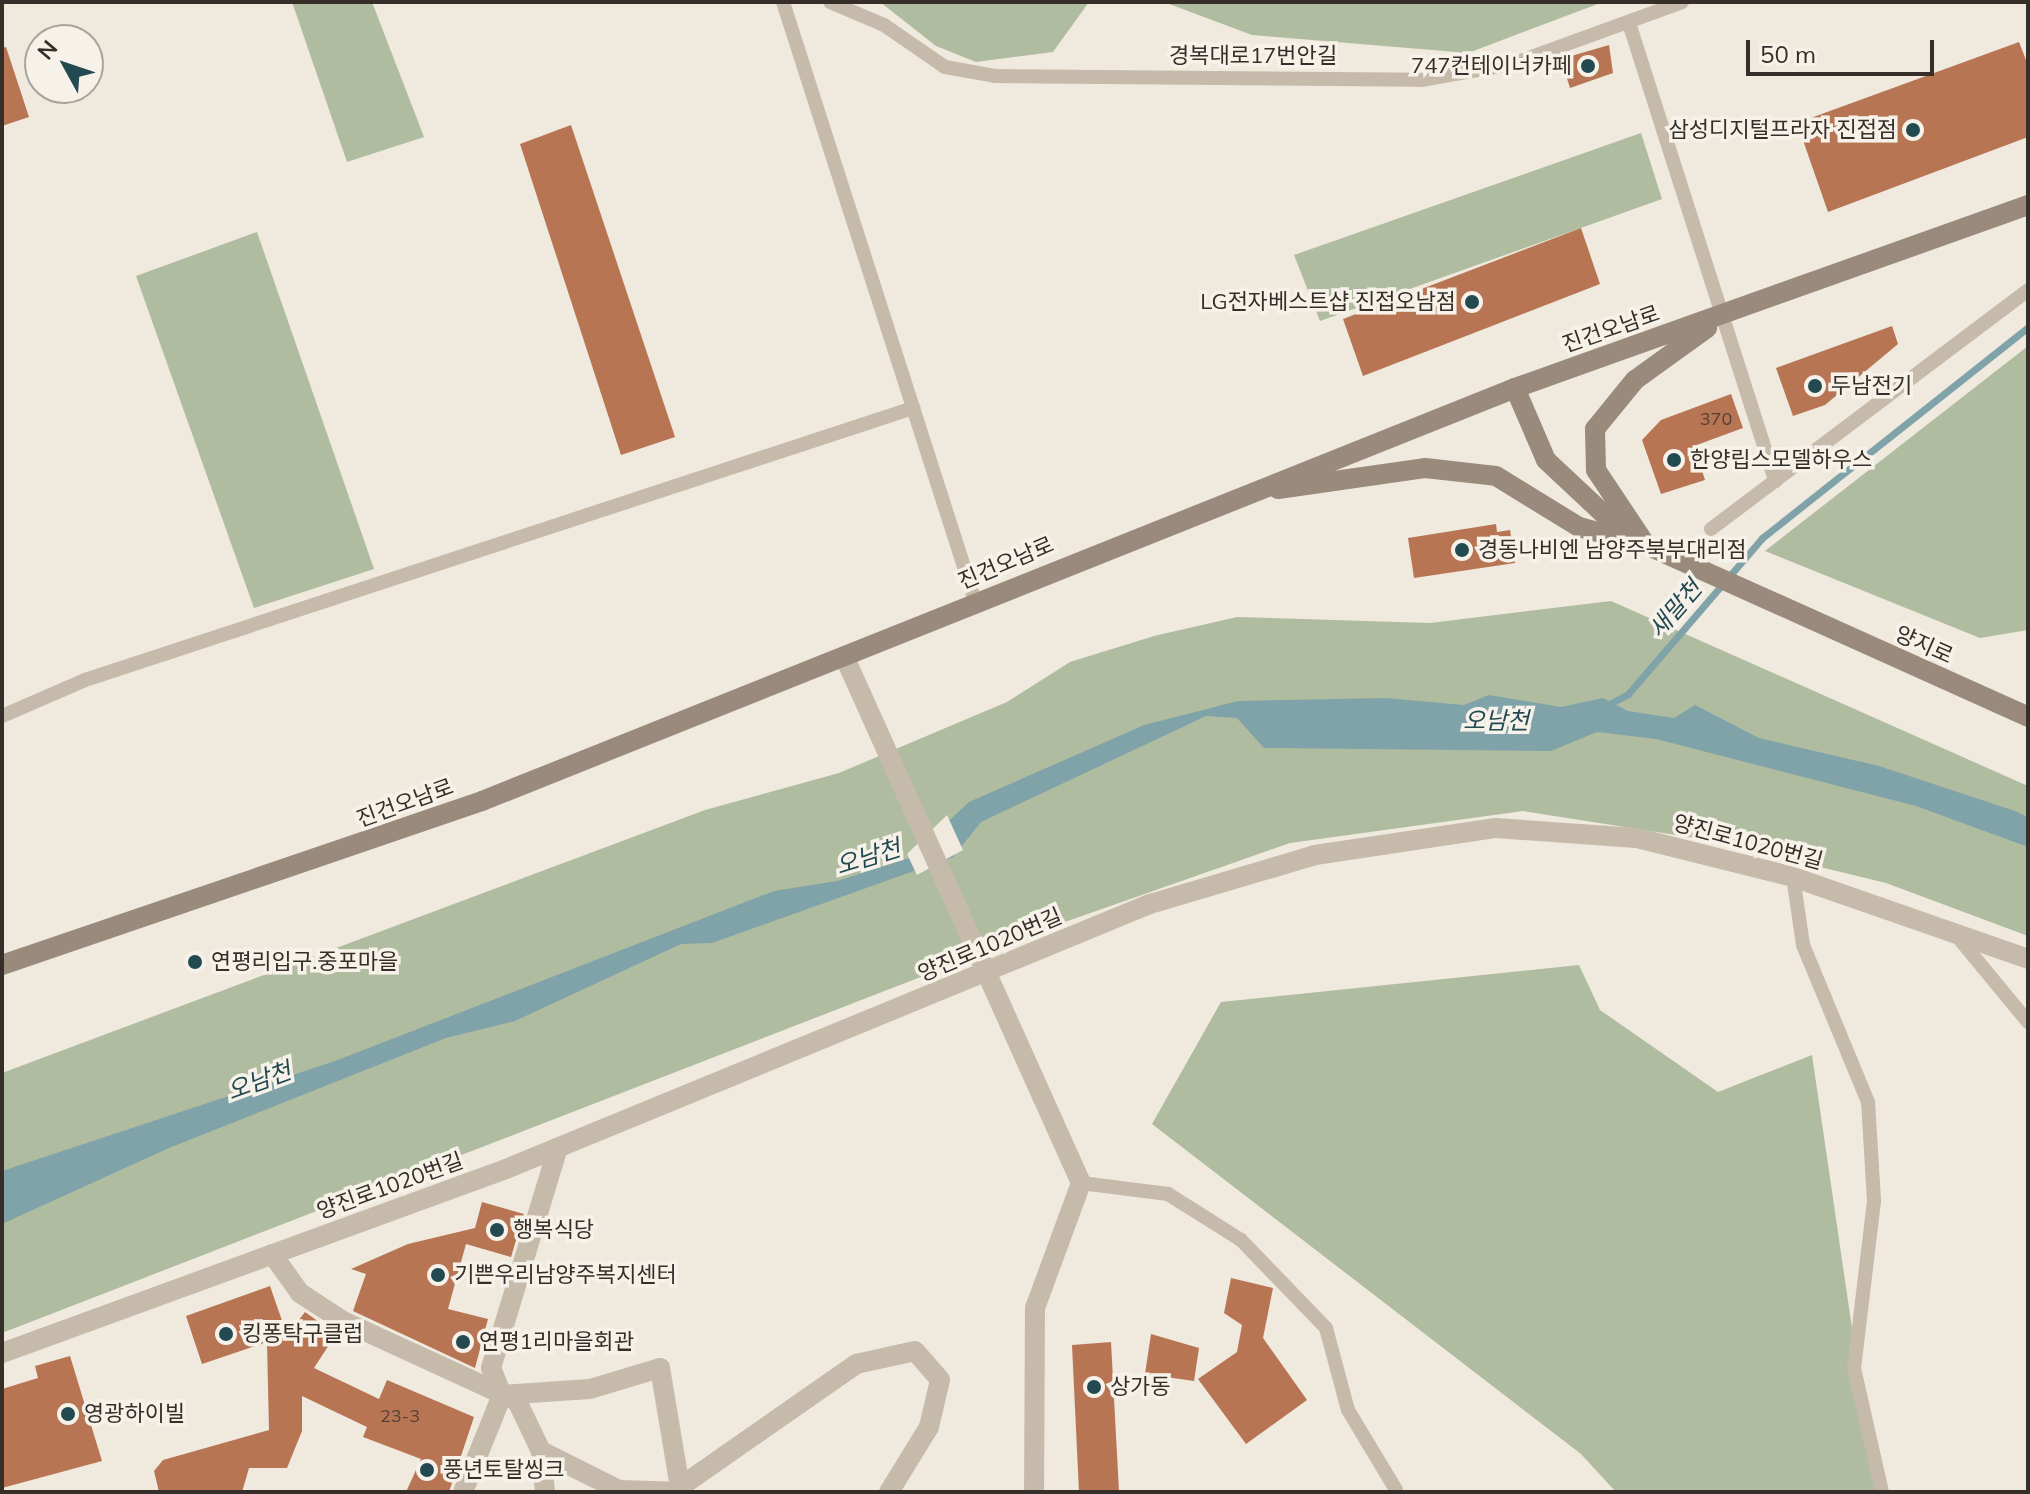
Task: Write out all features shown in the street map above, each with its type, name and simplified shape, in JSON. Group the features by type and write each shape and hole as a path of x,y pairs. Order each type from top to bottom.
{"main road":[{"name":"진건오남로","path":"3,965 482,801 845,658 975,601 1242,494 1515,388 1723,317 2028,205"},
{"path":"1646,545 1596,470 1595,429 1635,380 1723,317"},
{"path":"1515,388 1564,484 1646,545"},
{"path":"1242,494 1425,468 1479,472 1516,484 1579,527 1646,545"},
{"name":"양지로","path":"1646,545 2028,717"}],"street":[{"path":"845,658 1081,1183 1035,1308 1034,1492"},
{"name":"양진로1020번길","path":"2,1353 558,1148 984,967 1150,904 1315,855 1496,828 1637,838 1793,877 2028,959"},
{"path":"463,1492 502,1395 491,1368 558,1148"},
{"path":"272,1254 300,1293 343,1321 517,1401 541,1451 545,1492"},
{"path":"541,1451 619,1490 681,1490 856,1364 915,1351 940,1380 929,1427 889,1492"},
{"path":"502,1395 590,1389 660,1368 681,1490"}],"lane":[{"path":"783,2 975,601"},
{"name":"경복대로17번안길","path":"830,2 884,25 945,67 996,76 1421,80 1512,64 1682,2"},
{"path":"1629,23 1775,481"},
{"path":"1711,529 2028,290"},
{"path":"2,716 85,680 913,408"},
{"path":"1793,877 1803,945 1868,1102 1874,1201 1854,1368 1882,1492"},
{"path":"1956,934 2028,1022"},
{"path":"1081,1183 1168,1194 1241,1240 1326,1328 1348,1410 1396,1490"}],"green space":[{"path":"292,2 372,2 424,137 347,162"},
{"path":"880,2 1089,2 1053,52 976,62 936,46"},
{"path":"1164,2 1603,2 1468,53 1252,35"},
{"path":"1641,133 1662,199 1320,321 1294,255"},
{"path":"257,232 374,569 254,608 136,276"},
{"path":"2028,346 2028,630 1980,638 1765,551"},
{"path":"1611,601 2028,786 2028,936 1886,883 1714,841 1523,811 1290,843 1042,930 2,1333 2,1073 705,810 839,773 1007,702 1070,662 1154,636 1237,617 1430,623"},
{"path":"1579,965 1600,1010 1718,1092 1812,1055 1876,1492 1616,1492 1581,1454 1152,1124 1221,1002"}],"water":[{"name":"오남천","path":"1489,695 1561,707 1603,698 1628,711 1674,718 1695,705 1759,738 1879,766 2015,811 2028,817 2028,847 1916,806 1656,739 1597,732 1551,751 1264,748 1237,718 1206,716 981,822 953,857 712,943 681,944 515,1021 446,1038 169,1148 2,1224 2,1171 335,1061 774,891 837,881 909,858 969,802 1144,725 1238,701 1386,698 1464,705"}],"pier":[{"path":"947,815 963,850 917,875 907,854"}],"building":[{"name":"삼성디지털프라자 진접점","path":"2019,42 2028,65 2028,137 1828,212 1797,123"},
{"name":"747컨테이너카페","path":"1609,45 1613,73 1570,88 1561,59"},
{"path":"6,47 29,117 2,126 2,48"},
{"path":"571,125 675,437 621,455 520,144"},
{"name":"LG전자베스트샵 진접오남점","path":"1581,228 1600,284 1363,376 1343,319"},
{"name":"두남전기","path":"1892,326 1898,344 1825,405 1793,416 1776,368"},
{"name":"한양립스모델하우스","path":"1731,394 1743,428 1694,446 1705,480 1661,494 1642,440 1661,420"},
{"name":"경동나비엔 남양주북부대리점","path":"1496,524 1497,532 1510,530 1515,563 1414,578 1408,538"},
{"path":"482,1202 524,1214 511,1257 466,1244 448,1309 488,1319 475,1368 353,1311 366,1274 351,1269 408,1244 475,1228"},
{"path":"1231,1278 1273,1288 1263,1338 1307,1400 1246,1444 1198,1379 1237,1352 1242,1325 1224,1313"},
{"path":"270,1286 287,1335 305,1312 336,1334 314,1368 379,1399 387,1380 474,1417 449,1492 406,1492 421,1459 363,1437 367,1427 302,1396 302,1431 287,1468 249,1468 242,1492 159,1492 154,1471 163,1460 269,1430 267,1342 202,1364 186,1316"},
{"path":"1151,1334 1199,1348 1194,1381 1145,1374"},
{"name":"상가동","path":"1111,1342 1119,1492 1079,1492 1072,1345"},
{"path":"70,1356 102,1461 2,1488 2,1389 38,1378 35,1366"}],"waterway":[{"name":"새말천","path":"1603,707 1628,694 1762,538 2028,327"}],"place":[{"name":"747컨테이너카페","path":"1588,66"},
{"name":"삼성디지털프라자 진접점","path":"1913,130"},
{"name":"LG전자베스트샵 진접오남점","path":"1472,302"},
{"name":"두남전기","path":"1815,386"},
{"name":"한양립스모델하우스","path":"1674,460"},
{"name":"경동나비엔 남양주북부대리점","path":"1462,550"},
{"name":"연평리입구.중포마을","path":"195,962"},
{"name":"행복식당","path":"497,1230"},
{"name":"기쁜우리남양주복지센터","path":"438,1275"},
{"name":"킹퐁탁구클럽","path":"226,1334"},
{"name":"연평1리마을회관","path":"463,1342"},
{"name":"상가동","path":"1094,1387"},
{"name":"영광하이빌","path":"68,1414"},
{"name":"풍년토탈씽크","path":"427,1470"}]}
